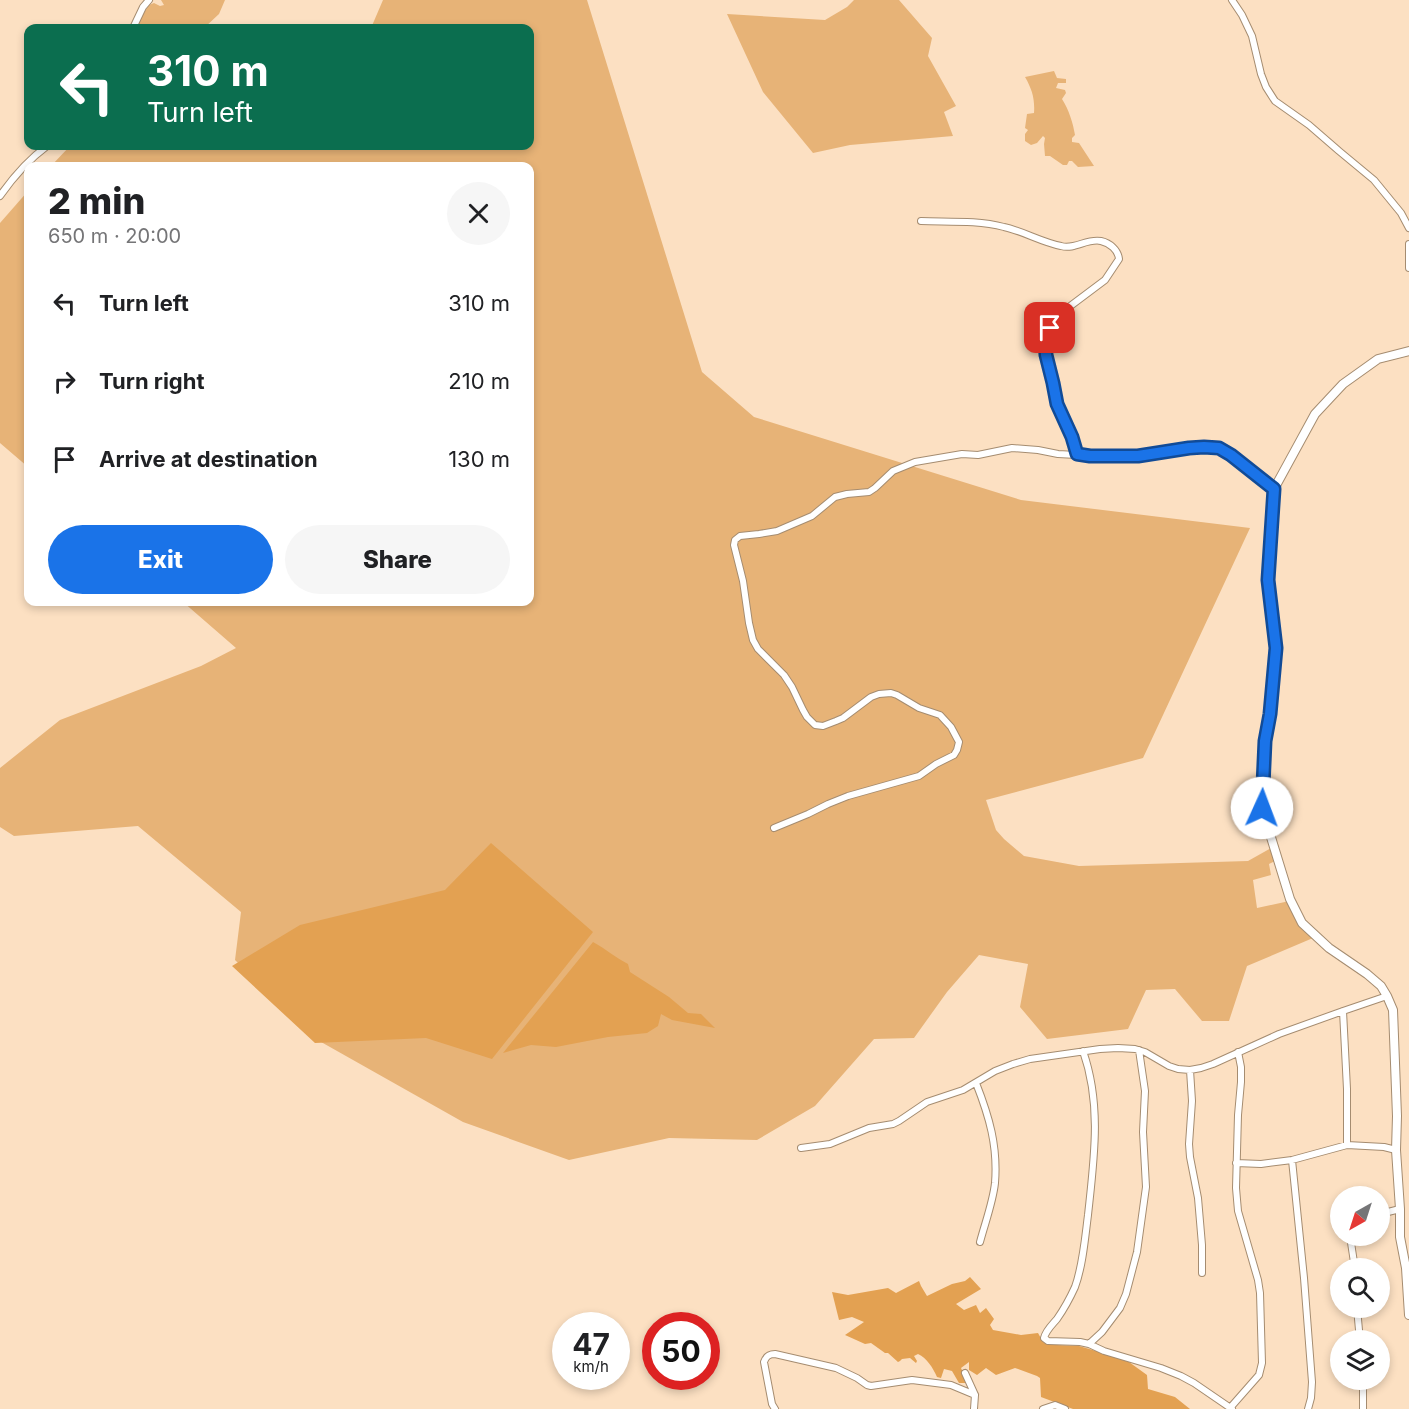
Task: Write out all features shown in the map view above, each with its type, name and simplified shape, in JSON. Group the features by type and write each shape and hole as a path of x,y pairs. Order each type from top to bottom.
{"main road":[{"path":"1409,351 1378,359 1342,384 1315,414 1274,489 1268,580 1276,648 1265,741 1262,808 1290,899 1302,923 1329,948 1381,986 1393,1010 1400,1236 1406,1268 1409,1315"}],"street":[{"path":"135,24 149,0"},
{"path":"1232,0 1252,36 1264,80 1275,101 1310,125 1374,180 1401,213 1409,228"},
{"path":"27,162 42,150"},
{"path":"0,196 24,165"},
{"path":"921,221 977,222 1005,227 1062,247 1077,246 1092,240 1107,243 1117,251 1119,259 1109,276 1065,310 1050,328 1045,341 1057,404 1077,454"},
{"path":"1409,244 1409,268"},
{"path":"774,828 848,796 919,776 954,755 958,742 951,727 940,715 919,708 891,693 871,697 836,722 823,726 816,725 803,710 784,675 758,649 753,640 734,545 735,540 740,536 777,531 812,516 836,497 869,492 893,471 915,462 962,454 978,455 1012,448 1058,454 1138,456 1189,448 1219,448 1274,489"},
{"path":"801,1148 830,1144 869,1128 893,1124 927,1102 953,1094 995,1071 1030,1059 1100,1048 1118,1048 1139,1050 1169,1066 1190,1070 1214,1064 1279,1034 1387,996"},
{"path":"1342,1011 1347,1089 1347,1145"},
{"path":"1089,1344 1113,1320 1120,1308 1137,1252 1146,1187 1143,1132 1145,1091 1139,1050"},
{"path":"1083,1051 1089,1070 1095,1109 1095,1133 1085,1237 1074,1289 1064,1308 1044,1335 1046,1340 1089,1344 1104,1351 1161,1368 1181,1376 1231,1408 1258,1375 1262,1363 1260,1293 1238,1211 1236,1188 1241,1082 1238,1052"},
{"path":"1190,1070 1192,1101 1189,1144 1198,1198 1202,1273"},
{"path":"976,1083 992,1128 995,1157 995,1185 980,1242"},
{"path":"1236,1163 1292,1160 1347,1145 1396,1150"},
{"path":"1292,1160 1312,1382 1308,1409"},
{"path":"1390,1212 1400,1209"},
{"path":"775,1409 764,1362 769,1354 836,1368 867,1385 912,1380 951,1385 975,1395"},
{"path":"965,1373 975,1395 974,1409"},
{"path":"1363,1390 1363,1409"},
{"path":"1043,1409 1055,1405 1065,1409"}],"shaded area":[{"path":"161,0 225,0 219,14 208,24 137,24 149,5 154,3 164,5"},
{"path":"383,0 587,0 702,372 754,417 1021,500 1250,528 1143,758 986,800 996,830 1024,856 1079,866 1248,861 1278,844 1281,858 1269,864 1271,875 1253,880 1257,908 1294,900 1313,938 1247,966 1229,1021 1202,1021 1175,989 1146,990 1128,1029 1047,1039 1020,1007 1028,964 979,955 947,992 914,1038 874,1039 815,1106 757,1140 669,1138 569,1160 463,1122 314,1038 235,960 241,912 138,826 14,836 0,827 0,768 60,720 201,666 236,648 188,606 534,606 534,162 55,162 66,150 534,150 534,24 373,24"},
{"path":"854,0 899,0 932,38 928,56 956,106 944,112 953,136 850,145 813,153 763,92 727,14 825,20"},
{"path":"1054,71 1057,78 1066,79 1066,83 1058,83 1056,88 1065,90 1066,93 1062,99 1073,126 1075,135 1072,142 1079,143 1094,166 1078,167 1072,161 1063,165 1050,156 1045,156 1043,136 1037,143 1031,145 1025,141 1025,134 1028,130 1025,128 1027,114 1034,113 1034,108 1030,86 1025,77"},
{"path":"24,196 24,464 0,443 0,223"},
{"path":"491,843 593,932 492,1059 426,1038 315,1043 232,966 300,925 445,890"},
{"path":"593,942 628,964 630,972 669,997 688,1013 701,1014 715,1028 672,1020 661,1014 658,1026 647,1033 608,1037 556,1047 531,1045 503,1053"},
{"path":"970,1277 981,1289 956,1304 964,1310 976,1305 980,1313 986,1308 994,1319 990,1325 993,1330 1021,1335 1038,1333 1043,1342 1079,1346 1129,1362 1147,1375 1148,1389 1175,1397 1190,1409 1073,1409 1041,1397 1040,1378 1037,1376 1015,1368 996,1375 986,1368 977,1375 969,1370 969,1362 961,1368 968,1383 959,1383 952,1371 944,1369 941,1378 937,1377 929,1364 918,1354 914,1356 916,1363 910,1358 898,1362 871,1343 865,1344 845,1335 864,1322 852,1317 839,1320 832,1292 848,1295 888,1288 896,1293 919,1281 927,1296"}],"route":[{"path":"1050,328 1045,341 1046,355 1057,404 1077,454 1113,457 1138,456 1189,448 1219,448 1274,489 1268,580 1276,648 1265,741 1262,808"}]}
